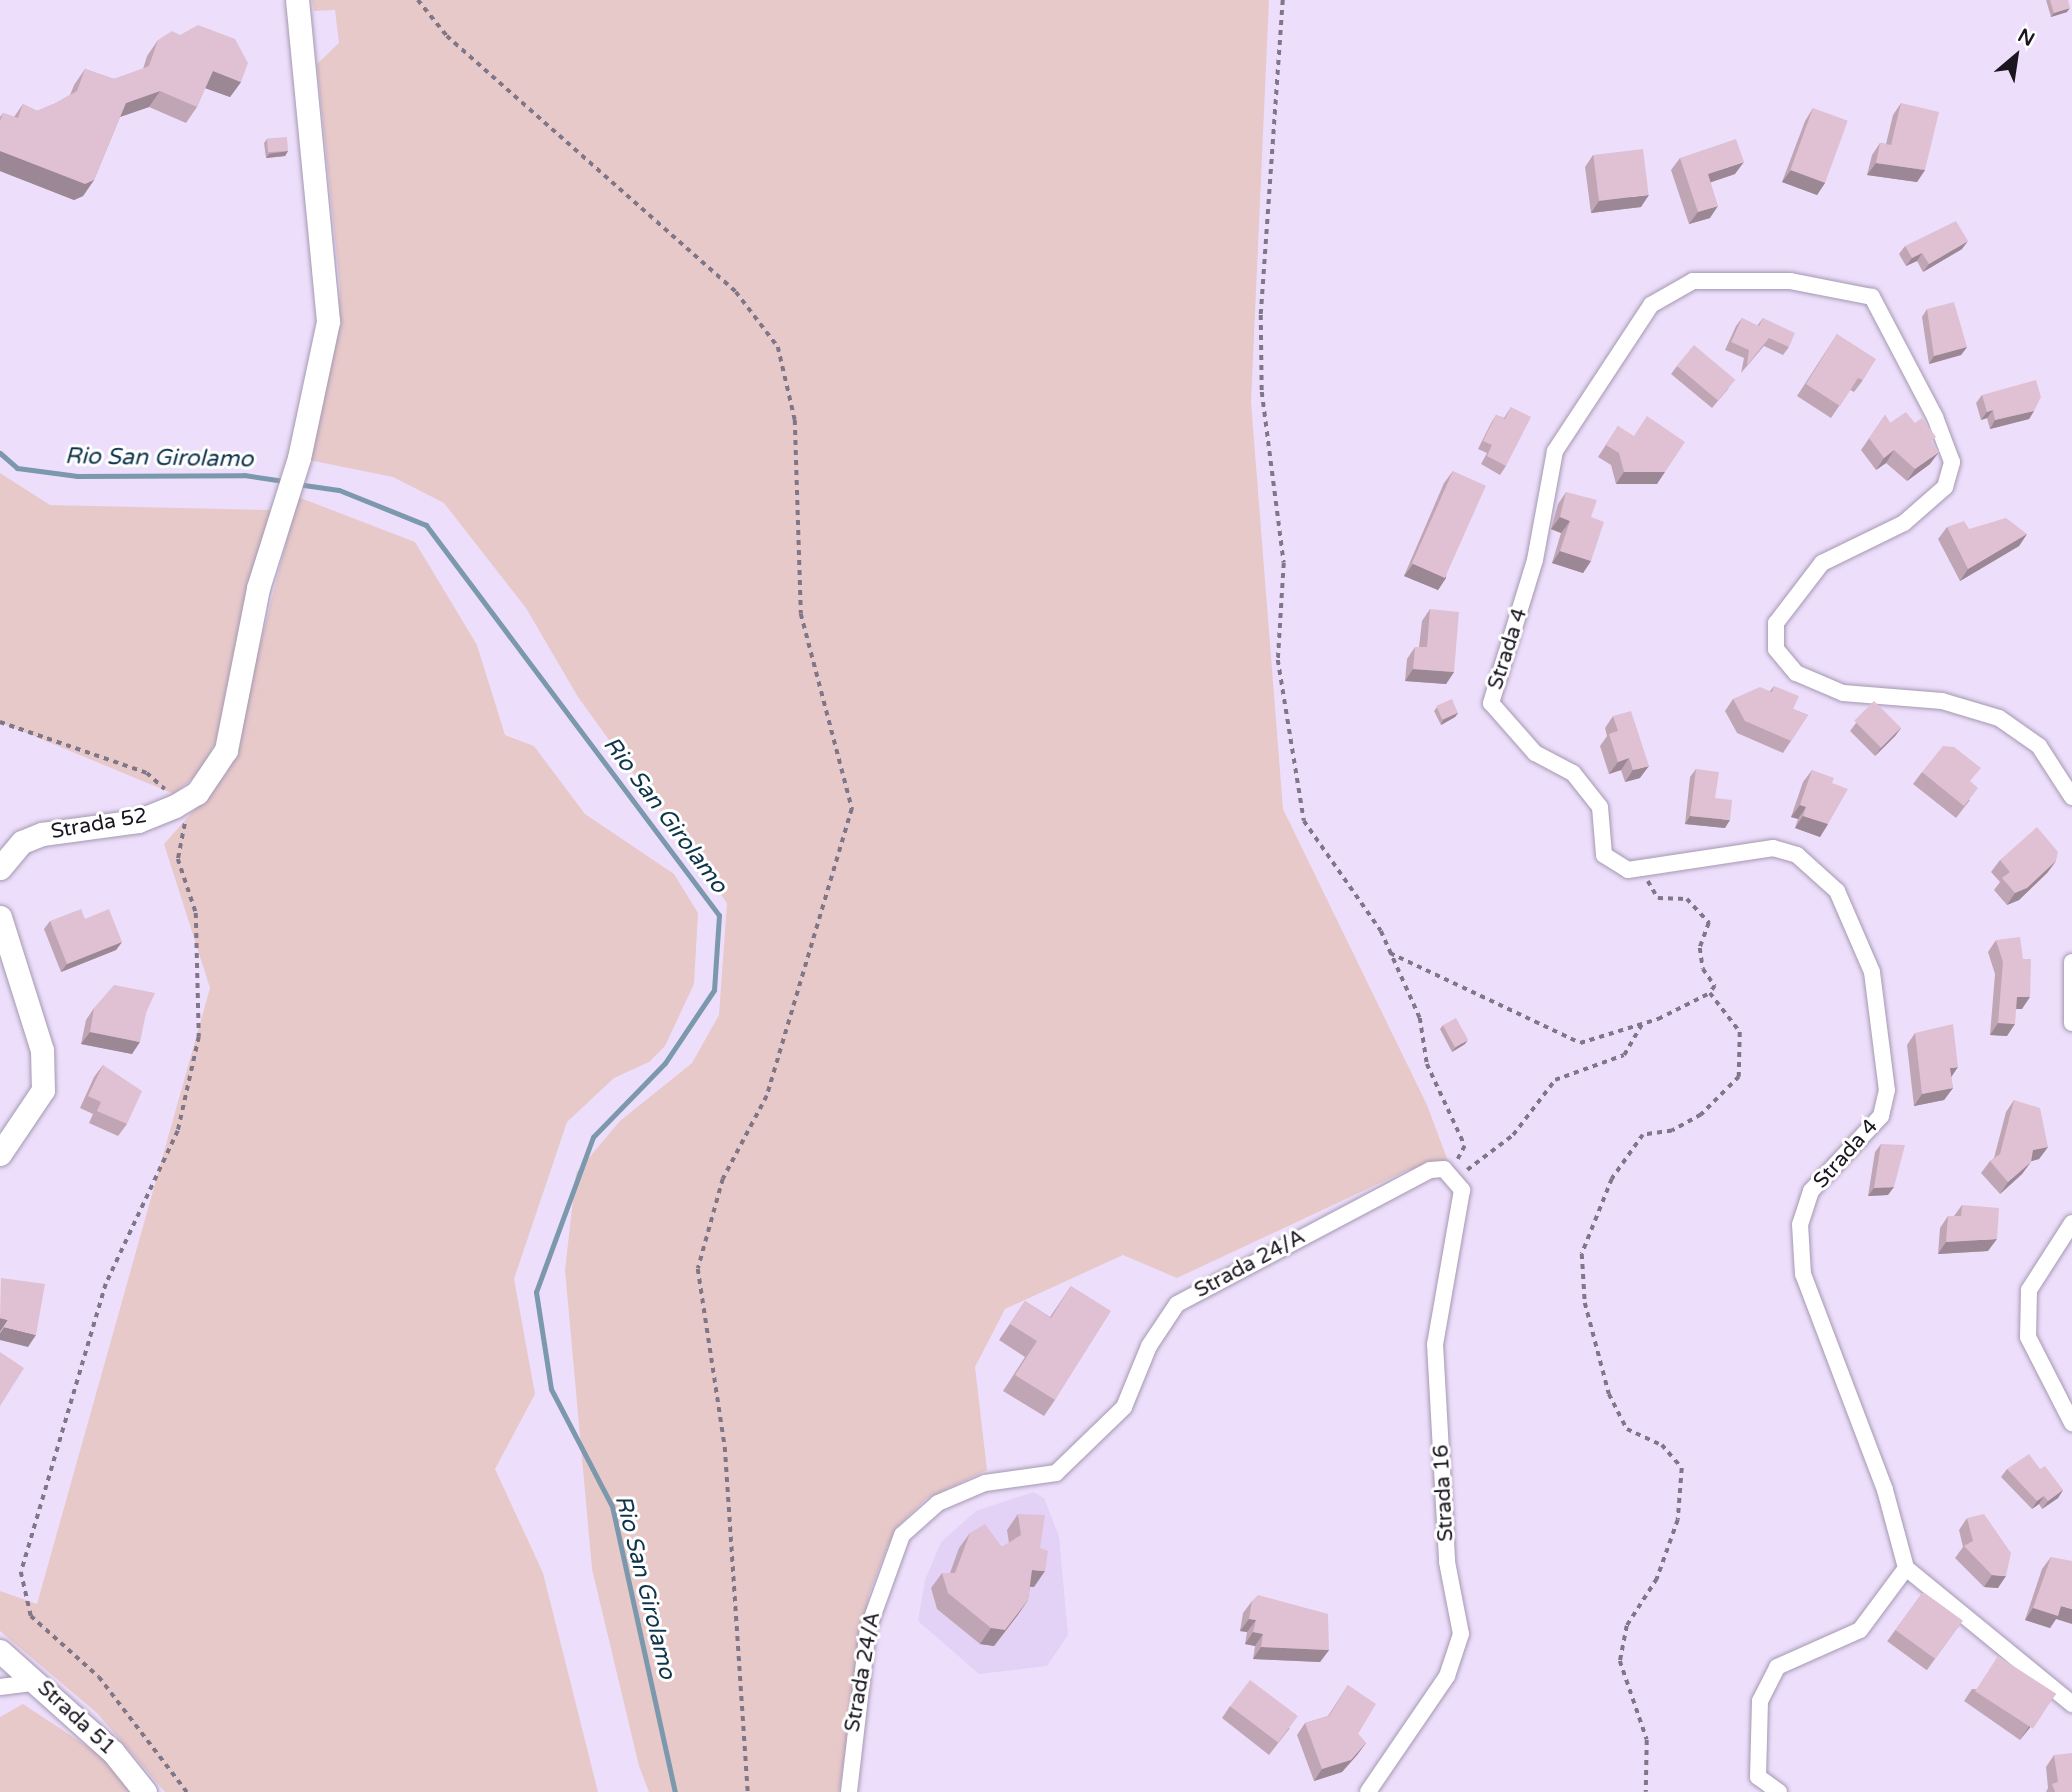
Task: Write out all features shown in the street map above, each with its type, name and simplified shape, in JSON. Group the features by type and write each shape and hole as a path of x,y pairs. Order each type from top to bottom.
{"street":[{"name":"Strada 52","path":"0,868 22,842 43,834 138,821 181,802 197,793 226,750 258,588 299,458 324,353 329,292 297,0"},
{"name":"Strada 4","path":"1906,1568 1885,1490 1803,1275 1800,1224 1811,1191 1881,1116 1887,1090 1872,972 1837,891 1797,855 1773,848 1628,870 1604,855 1600,807 1573,773 1535,753 1490,703 1535,560 1555,451 1651,305 1693,281 1790,281 1872,297 1952,462 1945,487 1904,523 1822,563 1807,578 1776,623 1776,649 1796,673 1843,693 1942,701 1999,718 2039,746 2072,797"},
{"path":"0,917 42,1050 43,1090 0,1154"},
{"path":"2072,962 2072,1023"},
{"name":"Strada 24/A","path":"849,1792 868,1629 902,1535 938,1503 985,1483 1056,1473 1125,1406 1149,1346 1177,1304 1430,1170 1454,1175"},
{"name":"Strada 16","path":"1368,1792 1447,1676 1461,1634 1447,1562 1435,1344 1461,1198 1454,1175"},
{"path":"2072,1223 2028,1290 2028,1337 2072,1423"},
{"path":"1779,1792 1758,1777 1760,1701 1777,1667 1860,1630 1906,1568 2072,1704"},
{"name":"Strada 51","path":"0,1651 37,1682 145,1792"},
{"path":"0,1687 37,1682"}],"path":[{"path":"418,0 447,36 736,292 778,347 795,420 801,614 852,809 767,1096 723,1179 698,1269 725,1447 734,1651 748,1792"},
{"path":"1283,0 1261,315 1262,392 1284,563 1278,660 1304,821 1390,953 1419,1018 1427,1064 1465,1146 1454,1175"},
{"path":"0,722 147,773 181,802 187,836 178,859 197,913 199,1037 178,1131 106,1284 20,1572 31,1616 99,1678 187,1792"},
{"path":"1390,953 1580,1043 1642,1023 1710,993 1715,986 1703,969 1700,948 1709,923 1687,899 1652,892 1652,866"},
{"path":"1646,1792 1647,1740 1620,1661 1627,1626 1657,1579 1678,1520 1682,1468 1662,1445 1626,1429 1609,1394 1585,1303 1582,1254 1612,1179 1643,1135 1672,1132 1701,1115 1739,1077 1740,1032 1710,993"},
{"path":"1454,1175 1514,1135 1555,1080 1624,1055 1642,1023"}],"shaded area":[{"path":"312,0 1269,0 1251,402 1283,809 1427,1105 1448,1161 1408,1170 1177,1278 1123,1255 1005,1309 975,1367 987,1470 926,1499 896,1528 869,1594 839,1792 649,1792 639,1766 592,1569 565,1270 576,1173 620,1121 692,1063 719,1015 727,903 578,697 526,608 444,503 393,477 309,460 339,327 340,287 317,64 339,43 335,10 314,11"},
{"path":"0,473 50,505 270,510 219,735 201,771 174,794 0,722"},
{"path":"298,497 415,542 477,645 505,735 534,746 585,814 674,874 698,913 694,984 665,1046 649,1062 614,1078 567,1122 514,1279 535,1394 495,1469 543,1573 598,1792 165,1792 97,1713 0,1631 0,1591 37,1604 210,988 164,844 227,773"},
{"path":"1033,1492 1044,1498 1059,1536 1068,1635 1047,1666 979,1674 918,1621 925,1580 941,1542 976,1511"},
{"path":"23,1704 105,1758 132,1792 0,1792 0,1717"}],"building":[{"path":"2050,0 2068,0 2070,8 2054,13"},
{"path":"198,25 235,39 248,63 241,82 213,71 197,107 160,91 126,103 94,180 85,184 0,151 0,121 3,113 18,118 23,104 37,111 56,103 77,91 85,69 114,79 149,66 158,40 172,31 180,35"},
{"path":"1901,103 1939,112 1925,170 1876,163 1880,143 1891,145"},
{"path":"1813,108 1848,121 1825,183 1790,170"},
{"path":"287,137 288,151 268,152 267,138"},
{"path":"1736,139 1744,162 1708,174 1718,206 1698,212 1680,158"},
{"path":"1643,149 1649,195 1599,201 1593,155"},
{"path":"1956,221 1968,241 1929,264 1922,253 1912,258 1905,246"},
{"path":"1954,302 1967,347 1934,356 1927,309"},
{"path":"1742,318 1759,326 1763,318 1795,333 1789,347 1769,338 1747,365 1749,350 1731,342"},
{"path":"1837,334 1876,359 1863,380 1858,378 1840,406 1806,384"},
{"path":"1694,345 1735,380 1718,400 1677,366"},
{"path":"2036,380 2041,397 2034,411 1995,420 1993,410 1987,412 1982,395"},
{"path":"1511,407 1531,417 1506,466 1487,456 1492,445 1483,441 1496,415 1505,419"},
{"path":"1906,412 1915,423 1922,418 1936,437 1931,441 1939,452 1915,469 1894,450 1884,458 1869,438 1885,415 1890,423"},
{"path":"1647,416 1685,442 1665,472 1624,472 1619,453 1606,445 1618,426 1634,436"},
{"path":"1453,471 1486,486 1445,578 1412,563"},
{"path":"1566,492 1597,500 1591,517 1604,522 1591,561 1560,551 1570,521 1560,517"},
{"path":"2006,518 2027,534 1968,569 1947,527 1964,521 1969,529"},
{"path":"1430,609 1459,612 1454,672 1413,669 1415,647 1427,647"},
{"path":"1774,686 1799,696 1793,709 1808,715 1791,741 1745,721 1733,699 1760,687 1772,692"},
{"path":"1452,699 1458,713 1442,719 1436,706"},
{"path":"1874,701 1901,728 1881,748 1854,721"},
{"path":"1631,711 1649,766 1633,770 1629,758 1618,762 1609,734 1618,731 1613,716"},
{"path":"1943,746 1954,747 1981,768 1970,781 1978,788 1964,806 1922,772"},
{"path":"1696,769 1719,772 1715,798 1732,800 1730,820 1690,816"},
{"path":"1812,770 1834,778 1832,783 1848,789 1828,824 1803,816 1806,807 1800,805"},
{"path":"2037,827 2058,852 2056,861 2027,888 2015,893 2002,878 2010,872 2000,860"},
{"path":"81,909 85,919 109,909 122,942 67,964 50,921"},
{"path":"2020,937 2023,959 2031,959 2030,997 2017,997 2015,1024 1998,1023 2003,962 1996,940"},
{"path":"114,985 155,993 146,1013 140,1042 90,1032 94,1008"},
{"path":"1456,1018 1468,1040 1455,1047 1443,1025"},
{"path":"1953,1024 1958,1067 1950,1068 1953,1088 1922,1094 1915,1033"},
{"path":"103,1065 142,1091 127,1124 97,1111 101,1102 88,1096"},
{"path":"2014,1100 2040,1108 2048,1147 2033,1150 2031,1162 2008,1182 1990,1161 2000,1154"},
{"path":"1881,1144 1905,1145 1894,1187 1874,1188"},
{"path":"1962,1205 1999,1208 1997,1239 1946,1242 1948,1216 1961,1216"},
{"path":"1,1278 45,1284 36,1335 4,1327 8,1320 0,1318"},
{"path":"1071,1286 1111,1311 1055,1400 1015,1375 1037,1341 1010,1324 1025,1301 1051,1318"},
{"path":"0,1352 24,1368 0,1406"},
{"path":"2029,1454 2040,1469 2045,1466 2063,1490 2048,1501 2044,1496 2037,1501 2007,1469"},
{"path":"1018,1514 1045,1515 1040,1548 1048,1551 1045,1571 1032,1570 1028,1600 1005,1630 991,1628 948,1593 942,1573 955,1573 970,1533 985,1524 1002,1547 1021,1535"},
{"path":"1984,1514 2011,1553 2006,1576 1992,1575 1964,1546 1973,1541 1967,1518"},
{"path":"2051,1557 2072,1561 2072,1609 2061,1606 2058,1616 2033,1608"},
{"path":"1923,1592 1963,1621 1935,1659 1895,1630"},
{"path":"1258,1595 1328,1614 1329,1650 1261,1647 1263,1634 1253,1632 1256,1620 1249,1619 1252,1601"},
{"path":"1998,1656 2056,1694 2033,1729 1975,1691"},
{"path":"1250,1680 1298,1716 1278,1742 1230,1706"},
{"path":"1348,1685 1376,1704 1358,1734 1366,1743 1351,1760 1322,1769 1305,1723 1329,1716"},
{"path":"2072,1753 2072,1792 2055,1792 2052,1784 2058,1782 2054,1755"}],"waterway":[{"name":"Rio San Girolamo","path":"0,453 17,468 77,476 244,475 284,481"},
{"name":"Rio San Girolamo","path":"297,484 339,490 426,525 719,915 714,990 665,1063 593,1137 536,1292 551,1389 612,1506 675,1792"}]}
